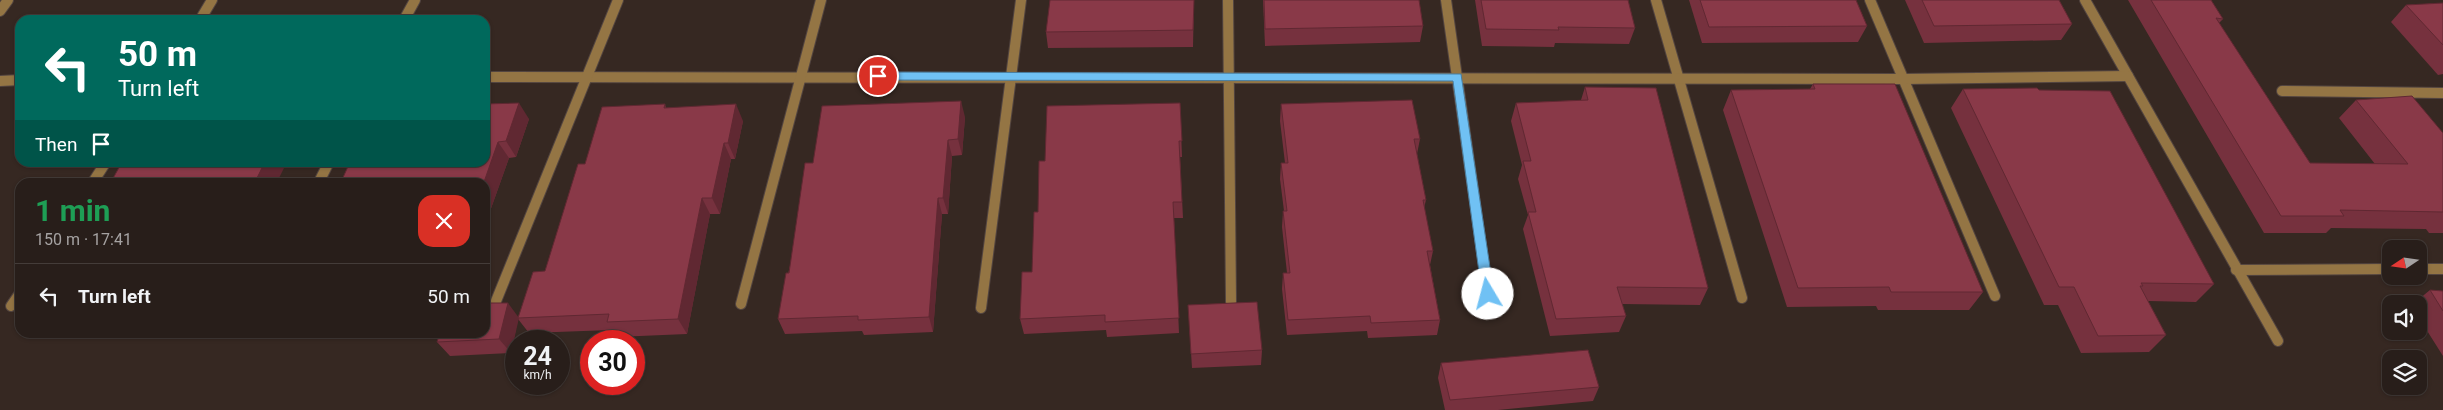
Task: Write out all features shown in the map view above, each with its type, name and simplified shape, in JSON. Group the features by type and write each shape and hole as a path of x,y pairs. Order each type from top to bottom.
{"street":[{"path":"0,11 8,0"},
{"path":"203,15 212,0"},
{"path":"406,15 414,0"},
{"path":"492,311 618,0"},
{"path":"741,304 820,0"},
{"path":"981,308 1021,0"},
{"path":"1228,0 1227,77 1231,302"},
{"path":"1446,0 1488,294"},
{"path":"1656,0 1742,298"},
{"path":"1870,0 1995,296"},
{"path":"2085,0 2236,270 2278,341"},
{"path":"490,77 1011,76 1903,79 2128,76"},
{"path":"0,80 15,80"},
{"path":"2282,91 2443,93"},
{"path":"96,178 103,167"},
{"path":"2236,270 2382,269"},
{"path":"2428,269 2443,269"},
{"path":"11,306 15,300"}],"building":[{"path":"1050,0 1194,0 1193,30 1046,32"},
{"path":"1264,0 1419,0 1423,26 1265,29"},
{"path":"1481,0 1628,0 1635,28 1558,27 1559,30 1486,29"},
{"path":"1700,0 1856,0 1867,26 1709,27"},
{"path":"1922,0 2059,0 2072,24 1934,26"},
{"path":"2151,0 2211,0 2223,19 2216,18 2310,163 2408,164 2356,100 2412,96 2443,133 2443,212 2340,210 2344,216 2281,216"},
{"path":"2443,3 2443,45 2406,5"},
{"path":"1813,84 1895,84 1983,292 1891,292 1889,287 1798,288 1731,90 1815,89"},
{"path":"1585,87 1656,88 1708,288 1617,287 1626,316 1556,319 1528,212 1536,212 1523,161 1531,161 1516,103 1588,100"},
{"path":"2037,88 2039,90 2110,91 2214,284 2141,283 2143,286 2140,286 2166,335 2098,336 2074,287 2059,287 1963,89"},
{"path":"1412,100 1420,139 1414,139 1426,200 1423,200 1433,251 1427,251 1440,320 1371,323 1370,316 1288,320 1283,273 1290,273 1283,211 1287,211 1281,163 1288,163 1281,104"},
{"path":"961,101 958,139 948,140 943,198 938,198 929,317 858,320 858,316 778,319 786,273 789,273 805,163 813,163 822,106"},
{"path":"519,103 506,141 498,142 490,165 490,104"},
{"path":"1180,103 1182,141 1179,141 1182,202 1173,202 1179,318 1105,322 1105,315 1020,319 1022,272 1032,272 1034,212 1038,212 1039,161 1045,161 1047,106"},
{"path":"665,104 664,108 736,104 728,143 724,143 712,198 702,198 678,319 607,322 609,314 518,318 533,272 545,271 578,164 585,164 602,107"},
{"path":"119,167 262,167 257,178 113,178"},
{"path":"348,167 489,167 485,178 343,178"},
{"path":"2430,290 2443,291 2443,311"},
{"path":"1257,302 1262,350 1191,354 1188,305"},
{"path":"490,303 508,303 499,339 437,342 438,338 490,338"},
{"path":"1588,350 1599,387 1450,400 1441,363"}],"route":[{"path":"878,76 1458,77 1488,294"}]}
